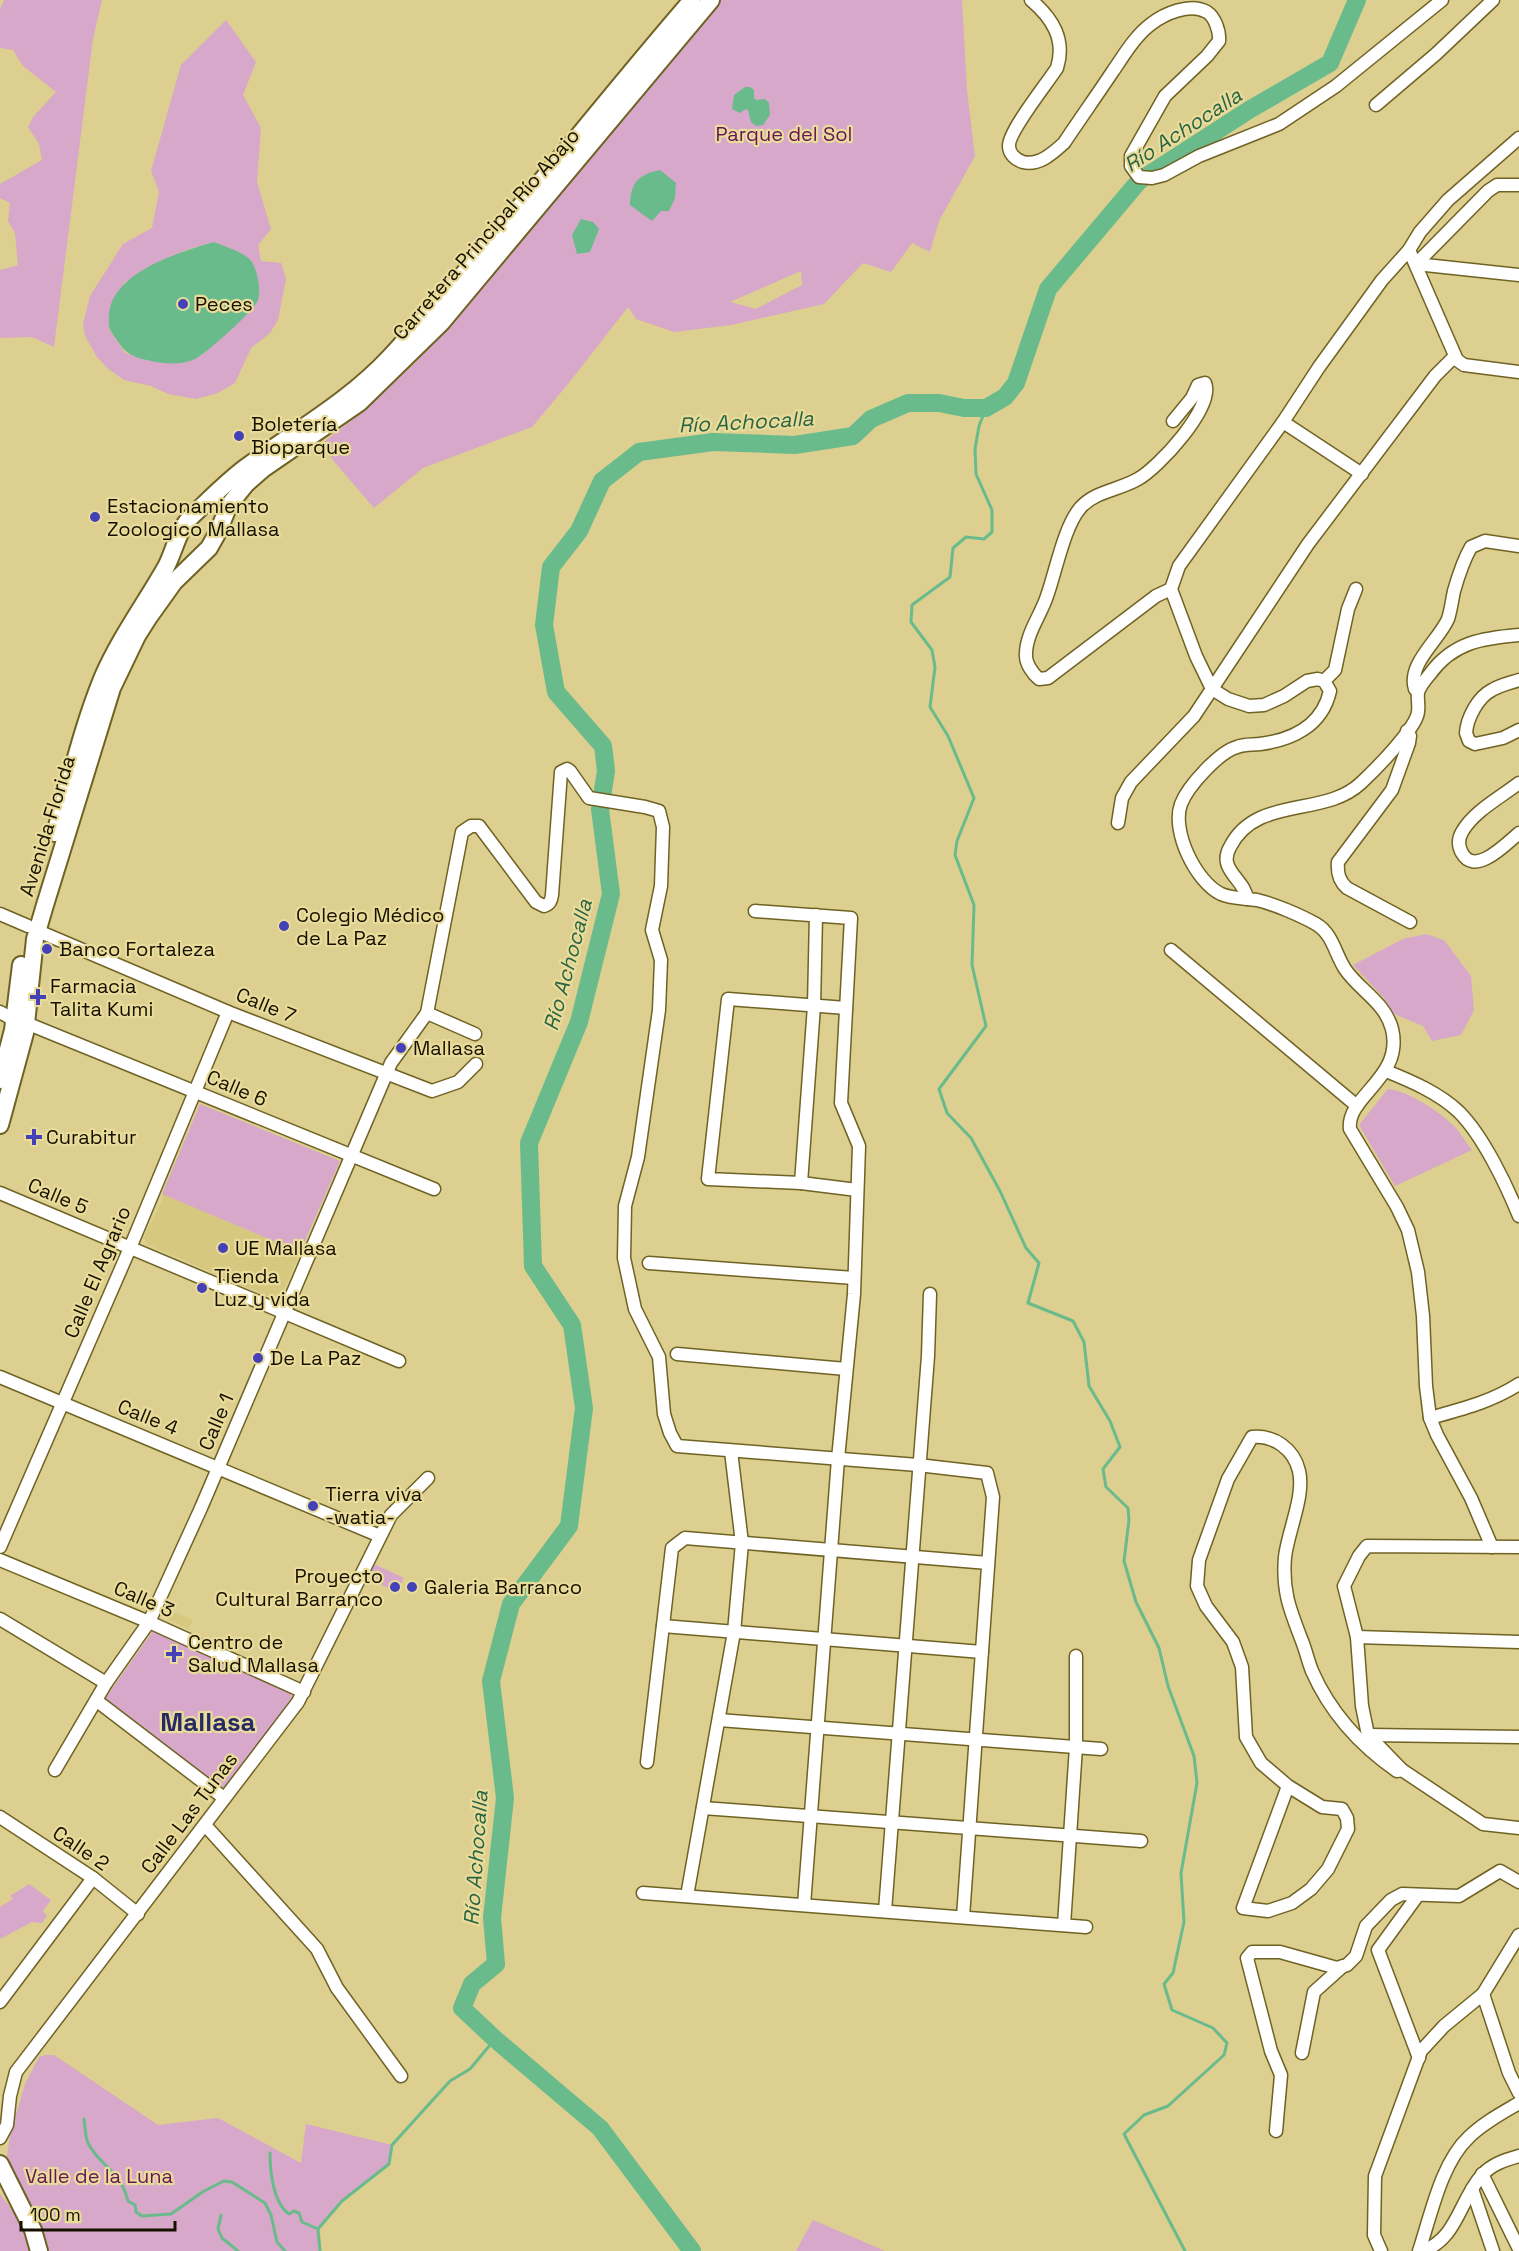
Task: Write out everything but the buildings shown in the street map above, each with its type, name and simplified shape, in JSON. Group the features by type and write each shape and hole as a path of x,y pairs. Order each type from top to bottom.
{"main road":[{"name":"Carretera Principal Río Abajo","path":"174,550 185,525 247,466 336,405 387,360 692,0"},
{"name":"Carretera Principal Río Abajo","path":"194,564 208,548 218,532 229,505 246,484 263,469 359,403 441,323 711,0"},
{"path":"202,508 213,512 221,522"},
{"path":"174,550 182,561 194,564"},
{"name":"Avenida Florida","path":"0,1080 33,928 97,692 132,623 174,550"},
{"name":"Avenida Florida","path":"33,928 112,688 137,636 160,600 174,582 194,564"},
{"name":"Avenida Florida","path":"0,1125 25,1033 13,1018"},
{"path":"0,2164 33,2230 39,2251"}],"street":[{"path":"1032,0 1046,13 1052,23 1060,46 1060,59 1057,68 1018,125 1009,143 1008,148 1015,158 1028,163 1049,156 1064,143 1131,45 1150,25 1168,14 1183,9 1197,9 1212,17 1218,29 1219,41 1207,56 1165,96 1134,148 1130,160 1133,171 1139,177 1152,178 1164,175 1199,156 1279,124 1336,86 1442,0"},
{"path":"1376,105 1436,54 1493,0"},
{"path":"1492,1546 1472,1498 1437,1436 1430,1418 1423,1316 1414,1248 1397,1207 1352,1134 1349,1123 1357,1106 1386,1071 1393,1038 1389,1019 1345,969 1329,937 1316,924 1275,906 1220,894 1196,867 1180,834 1181,803 1212,764 1226,752 1238,746 1282,741 1302,732 1312,723 1329,699 1330,691 1324,681 1318,679 1308,681 1284,696 1257,706 1241,704 1212,689 1196,656 1171,589 1179,566 1382,280 1448,201 1519,138"},
{"path":"1416,264 1488,191 1497,185 1519,185"},
{"path":"1409,250 1457,360 1464,364 1519,372"},
{"path":"1416,264 1519,275"},
{"path":"1118,823 1122,798 1131,782 1194,716 1308,544 1435,376 1455,356"},
{"path":"1171,589 1156,596 1048,678 1039,679 1029,666 1025,654 1028,642 1047,598 1071,522 1091,498 1138,479 1157,465 1201,410 1207,391 1205,383 1198,385 1192,398 1173,421"},
{"path":"1283,422 1362,474"},
{"path":"1418,692 1413,684 1416,671 1422,657 1447,620 1455,589 1471,547 1485,541 1519,546"},
{"path":"1324,681 1335,670 1348,609 1356,590"},
{"path":"1247,899 1244,888 1229,871 1227,852 1248,825 1268,813 1337,799 1360,784 1407,731 1418,715 1418,692 1433,670 1445,658 1470,642 1519,635"},
{"path":"1519,680 1491,690 1477,704 1466,733 1469,741 1475,744 1503,738 1519,730"},
{"path":"1407,731 1410,736 1409,743 1392,790 1344,854 1338,867 1340,880 1347,888 1410,922"},
{"path":"475,1034 427,1013 462,832 466,827 479,826 485,831 536,902 544,906 551,901 563,770 570,771 589,798 659,811 663,827 661,886 652,930 661,960 659,1010 638,1157 625,1206 624,1258 635,1309 659,1357 664,1414 677,1446 920,1465 987,1473 993,1497 963,1917"},
{"path":"1519,783 1473,818 1462,832 1458,845 1464,856 1472,862 1485,861 1519,833"},
{"path":"755,911 851,918 841,1103 859,1146 854,1278 804,1905"},
{"name":"Calle 7","path":"0,914 228,1012 432,1091 458,1082 476,1064"},
{"path":"801,1183 814,1006 816,915"},
{"path":"1171,950 1357,1106"},
{"path":"846,1008 728,999 708,1179 801,1183 857,1190"},
{"name":"Calle El Agrario","path":"0,1548 130,1248 228,1012"},
{"name":"Calle 1","path":"55,1770 106,1683 149,1622 352,1158 391,1063 427,1013"},
{"name":"Calle 6","path":"13,1018 352,1158 434,1189"},
{"path":"1386,1071 1431,1092 1458,1111 1476,1133 1519,1216"},
{"name":"Calle 5","path":"0,1194 399,1361"},
{"path":"649,1263 854,1278"},
{"path":"885,1911 928,1356 930,1294"},
{"path":"677,1354 846,1369"},
{"name":"Calle 4","path":"0,1377 380,1536"},
{"path":"1430,1418 1480,1405 1519,1384"},
{"path":"1288,1786 1244,1908 1268,1911 1292,1903 1311,1888 1328,1869 1347,1829 1347,1818 1342,1809 1322,1807 1288,1786 1261,1763 1246,1737 1242,1667 1233,1642 1206,1606 1197,1586 1199,1560 1228,1479 1252,1437 1272,1439 1283,1446 1294,1457 1299,1470 1300,1484 1285,1560 1285,1587 1288,1609 1313,1673 1332,1707 1358,1739 1389,1766 1397,1771 1402,1770"},
{"path":"687,1896 734,1632 742,1543 731,1450"},
{"name":"Calle Las Tunas","path":"0,2138 7,2125 10,2096 16,2073 205,1826 304,1692 391,1515 428,1478"},
{"path":"646,1762 672,1548 685,1538 988,1563"},
{"path":"1519,1547 1367,1546 1355,1563 1344,1586 1357,1637 1362,1706 1368,1735 1402,1770 1483,1824 1519,1828"},
{"name":"Calle 3","path":"0,1560 149,1622 304,1692"},
{"path":"0,1619 106,1683"},
{"path":"663,1626 982,1652"},
{"path":"1357,1637 1519,1642"},
{"path":"1064,1926 1076,1747 1076,1656"},
{"path":"97,1701 224,1798"},
{"path":"719,1720 1101,1749"},
{"path":"1368,1735 1519,1737"},
{"path":"703,1808 1141,1841"},
{"name":"Calle 2","path":"0,1817 93,1878 138,1914"},
{"path":"205,1826 317,1949 336,1988 401,2076"},
{"path":"1302,2053 1314,1992 1356,1956 1366,1926 1391,1900 1402,1894 1459,1896 1500,1871 1519,1882"},
{"path":"0,2001 93,1878"},
{"path":"643,1893 1086,1927"},
{"path":"1418,1895 1378,1950 1419,2058"},
{"path":"1381,2251 1374,2235 1375,2176 1421,2051 1444,2026 1483,1994 1519,1935"},
{"path":"1276,2131 1281,2075 1271,2051 1247,1958 1252,1952 1280,1952 1337,1968 1344,1966"},
{"path":"1483,1994 1509,2073 1519,2093"},
{"path":"1421,2251 1444,2176 1455,2154 1468,2137 1519,2103"},
{"path":"1421,2251 1440,2242 1455,2222 1482,2174 1497,2163 1519,2156"},
{"path":"1482,2174 1519,2249"},
{"path":"1472,2189 1493,2251"}],"shaded area":[{"path":"745,87 754,90 756,100 765,99 769,103 770,115 763,125 756,126 751,122 748,110 740,113 732,109 734,95"},
{"path":"660,170 676,183 675,198 669,211 661,211 652,221 630,205 631,197 634,185 641,177"},
{"path":"581,219 593,222 599,229 590,252 577,254 572,235"},
{"name":"Peces","path":"214,242 241,253 253,264 259,286 259,296 255,305 219,341 190,361 162,363 143,359 127,352 112,333 109,325 112,301 121,288 133,276 166,258"},
{"name":"UE Mallasa","path":"162,1194 300,1252 281,1296 274,1299 147,1244 144,1237 163,1199"},
{"path":"172,1611 193,1620 188,1629 168,1619"}],"green space":[{"path":"4,0 102,0 93,39 54,347 32,337 0,338 0,270 18,265 15,233 8,221 10,203 0,198 0,184 42,160 39,144 28,127 33,117 56,92 23,66 13,50 0,48 0,9"},
{"name":"Parque del Sol","path":"718,0 962,0 967,91 975,156 939,221 930,252 912,243 891,272 863,263 824,304 731,325 674,332 636,319 628,307 532,427 423,468 374,508 320,445 367,408 418,360","holes":["801,271 802,285 756,309 730,302"]},
{"path":"226,20 256,62 243,95 261,128 257,182 271,229 258,245 261,261 281,263 286,279 278,320 270,333 251,348 235,383 218,393 196,399 168,394 151,386 124,380 107,368 97,357 85,336 83,324 90,296 123,244 152,228 159,192 151,171 181,65","holes":["214,242 238,252 150,361 125,353 109,329 124,283 155,264 186,250"]},
{"path":"1426,934 1444,940 1471,976 1474,1010 1461,1035 1432,1041 1423,1026 1394,1014 1384,998 1353,965 1403,939"},
{"path":"1388,1089 1414,1098 1441,1115 1455,1127 1472,1150 1395,1186 1359,1125"},
{"path":"200,1104 340,1161 300,1252 162,1194"},
{"path":"372,1563 404,1578 397,1592 366,1578"},
{"path":"153,1631 291,1693 292,1698 227,1786 219,1788 106,1700"},
{"path":"29,1884 51,1900 43,1911 47,1916 42,1923 32,1922 0,1939 0,1907 13,1899 10,1896"},
{"name":"Valle de la Luna","path":"54,2055 158,2125 218,2118 301,2163 306,2124 392,2145 389,2164 342,2201 318,2229 320,2251 46,2251 42,2234 7,2157 10,2135 25,2084 39,2057"},
{"name":"Valle de la Luna","path":"0,2194 18,2218 30,2251 0,2251"},
{"path":"813,2220 885,2251 796,2251"}],"waterway":[{"name":"Río Achocalla","path":"692,2251 600,2128 462,2008 472,1984 496,1964 492,1918 505,1798 491,1681 511,1604 569,1526 584,1408 572,1325 533,1266 529,1143 579,1022 611,894 600,809 606,771 603,746 556,692 544,625 551,567 579,531 602,481 639,452 713,442 795,445 853,436 871,419 908,403 939,403 964,408 986,408 1005,397 1016,383 1048,289 1139,181 1249,110 1330,63 1357,0"},
{"path":"986,408 979,426 975,449 976,474 992,510 992,532 984,539 966,537 953,548 950,577 912,605 911,622 932,650 935,667 930,707 948,736 974,798 957,841 955,855 974,905 972,965 986,1026 939,1089 947,1113 971,1138 1000,1191 1026,1248 1039,1263 1028,1303 1073,1321 1084,1342 1089,1386 1110,1421 1120,1447 1103,1469 1106,1487 1128,1508 1129,1520 1124,1561 1136,1602 1159,1648 1168,1686 1194,1756 1197,1783 1181,1873 1184,1922 1173,1973 1164,1984 1172,2010 1213,2028 1227,2043 1224,2055 1168,2106 1144,2115 1124,2134 1185,2251"},
{"path":"320,2251 318,2229 342,2201 389,2164 392,2145 450,2081 470,2069 495,2039"},
{"path":"84,2119 88,2143 98,2158 115,2175 128,2201 135,2205 136,2212 142,2216 171,2214 204,2191 224,2181 232,2182 265,2203 271,2215 277,2242 285,2251"},
{"path":"270,2153 272,2177 279,2202 289,2214 294,2211 299,2213 302,2222 318,2229"},
{"path":"221,2215 218,2229 222,2238 238,2251"}],"place":[{"name":"Peces","path":"183,304"},
{"name":"Boletería Bioparque","path":"239,436"},
{"name":"Estacionamiento Zoologico Mallasa","path":"95,517"},
{"name":"Colegio Médico de La Paz","path":"284,926"},
{"name":"Banco Fortaleza","path":"47,949"},
{"name":"Farmacia Talita Kumi","path":"38,997"},
{"name":"Mallasa","path":"401,1048"},
{"name":"Curabitur","path":"34,1137"},
{"name":"UE Mallasa","path":"223,1248"},
{"name":"Tienda Luz y vida","path":"202,1288"},
{"name":"De La Paz","path":"258,1358"},
{"name":"Tierra viva -watia-","path":"313,1506"},
{"name":"Proyecto Cultural Barranco","path":"395,1587"},
{"name":"Galeria Barranco","path":"412,1587"},
{"name":"Centro de Salud Mallasa","path":"174,1654"}],"district":[{"name":"Mallasa","path":"208,1722"}]}
